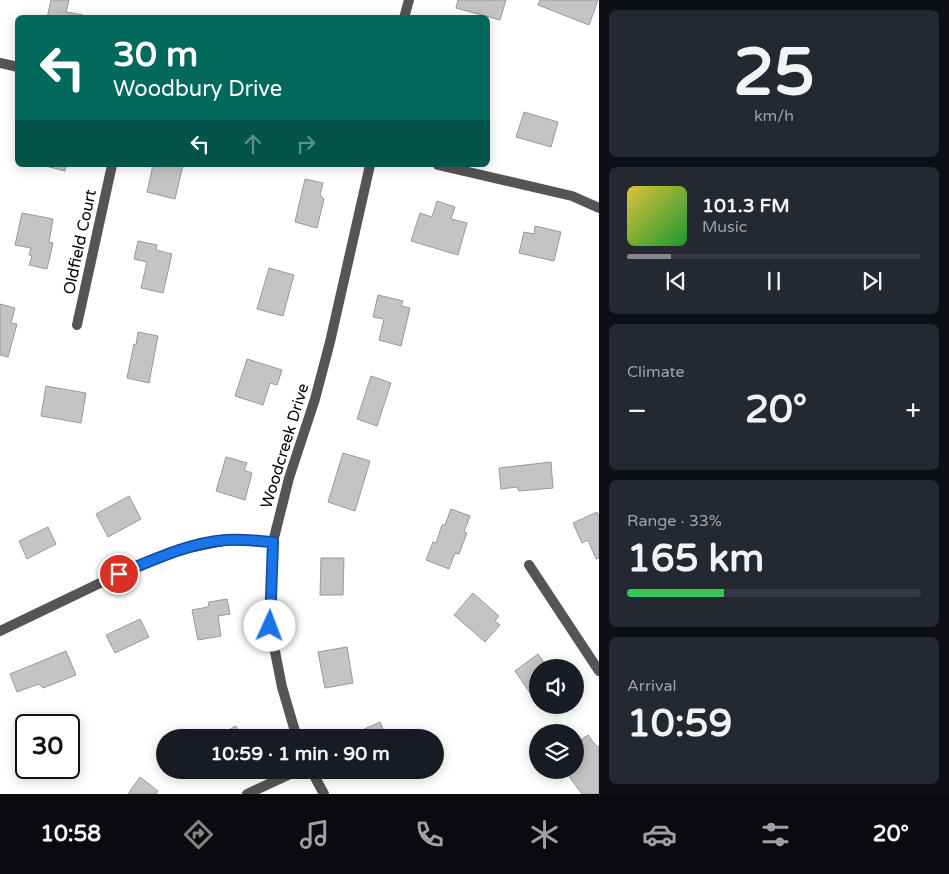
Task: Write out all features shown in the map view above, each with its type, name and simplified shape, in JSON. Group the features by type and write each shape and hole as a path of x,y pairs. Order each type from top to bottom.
{"street":[{"path":"405,15 409,0"},
{"path":"0,63 15,66"},
{"name":"Oldfield Court","path":"77,325 112,167"},
{"name":"Woodcreek Drive","path":"294,729 282,687 270,626 273,542 289,478 315,399 330,342 370,167"},
{"path":"447,167 572,196 599,208"},
{"path":"0,631 119,574 179,550 226,540 273,542"},
{"path":"529,565 599,671"},
{"path":"248,794 280,779"},
{"path":"316,779 324,794"}],"building":[{"path":"51,0 69,0 66,12 83,15 48,15"},
{"path":"458,0 506,0 500,20 490,17 490,15 482,15 456,8"},
{"path":"540,0 598,0 589,25 538,5"},
{"path":"524,112 558,122 551,147 516,137"},
{"path":"50,167 66,167 65,171"},
{"path":"153,167 183,167 175,199 147,192"},
{"path":"305,179 323,183 320,195 324,199 317,228 295,222"},
{"path":"437,201 455,207 451,219 467,223 458,255 411,241 420,213 432,217"},
{"path":"22,213 53,219 49,242 53,243 47,269 29,265 32,256 29,255 31,248 15,245"},
{"path":"535,226 561,232 554,261 519,253 524,232 534,234"},
{"path":"138,241 157,245 156,250 172,254 163,293 141,288 147,262 134,259"},
{"path":"269,268 294,275 283,316 257,309"},
{"path":"378,295 403,301 401,306 410,308 401,346 379,340 384,319 373,317"},
{"path":"0,304 15,308 11,323 17,324 8,357 0,355"},
{"path":"138,332 158,336 149,383 127,378"},
{"path":"247,359 282,370 277,385 270,383 263,405 235,396"},
{"path":"371,376 391,383 377,426 357,419"},
{"path":"46,386 86,393 81,423 41,416"},
{"path":"343,453 370,461 355,511 328,502"},
{"path":"226,457 247,463 244,470 252,473 245,500 216,491"},
{"path":"551,462 553,488 519,491 517,487 501,489 499,468"},
{"path":"129,496 141,519 108,537 96,514"},
{"path":"451,509 470,516 464,532 467,533 459,554 455,553 449,569 426,560 433,542 436,543 442,525 445,525"},
{"path":"597,512 599,517 599,558 596,559 588,540 582,543 573,523"},
{"path":"48,527 56,544 27,559 19,541"},
{"path":"321,558 344,558 343,595 320,595"},
{"path":"473,593 499,616 495,621 500,625 485,642 454,615"},
{"path":"227,599 230,614 218,616 221,636 198,640 192,610 208,607 209,602"},
{"path":"140,619 149,637 115,653 106,635"},
{"path":"347,647 353,683 325,688 318,652"},
{"path":"66,651 76,675 43,688 39,684 17,692 10,674"},
{"path":"538,654 542,659 531,659"},
{"path":"529,661 529,691 515,671"},
{"path":"380,722 383,729 364,729"},
{"path":"588,735 597,747 599,746 599,794 582,794 571,779 584,779 584,738"},
{"path":"140,777 158,791 156,794 128,794"}],"route":[{"path":"119,574 179,550 203,544 226,540 273,542 270,626"}]}
